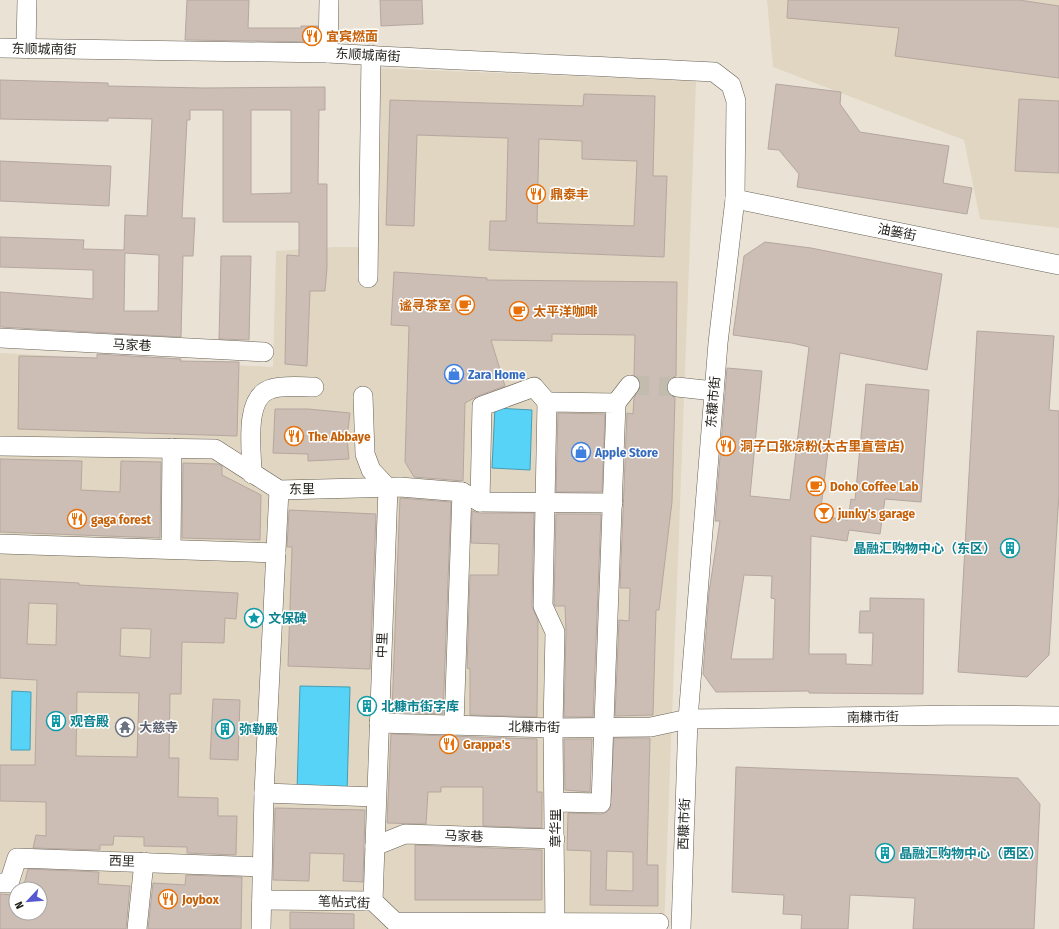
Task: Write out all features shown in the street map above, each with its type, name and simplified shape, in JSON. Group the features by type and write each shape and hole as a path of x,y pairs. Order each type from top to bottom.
{"street":[{"path":"26,50 27,0"},
{"path":"328,53 329,0"},
{"name":"东顺城南街","path":"0,48 26,50 328,53 714,72 731,85"},
{"path":"376,56 382,245"},
{"path":"368,278 376,56"},
{"name":"东糠市街","path":"688,719 714,391 734,200 736,101 731,85"},
{"name":"油篓街","path":"734,200 1059,265"},
{"name":"马家巷","path":"0,338 264,352"},
{"path":"555,802 601,803 616,403 630,385"},
{"path":"252,474 251,413 258,397 270,389 314,387"},
{"path":"480,502 482,406 534,387 547,402 616,403"},
{"path":"677,387 714,391"},
{"path":"363,396 365,454 371,470 388,488"},
{"name":"章华里","path":"547,402 543,606 555,632 553,728 555,802 554,926"},
{"name":"东里","path":"0,446 215,449 279,490 388,488 462,492 480,502 613,503"},
{"path":"171,549 172,448"},
{"name":"中里","path":"373,901 388,488"},
{"path":"261,929 264,793 279,490"},
{"path":"454,725 462,492"},
{"path":"0,544 276,552"},
{"name":"南糠市街","path":"688,719 962,715 1059,716"},
{"name":"北糠市街","path":"379,723 553,728 651,727 688,719"},
{"name":"西糠市街","path":"681,929 688,719"},
{"path":"264,793 376,797"},
{"name":"马家巷","path":"375,846 405,834 555,839"},
{"name":"西里","path":"0,883 9,883 17,858 262,867"},
{"path":"137,929 144,862"},
{"name":"笔帖式街","path":"262,900 373,901 395,922 554,926 659,923"}],"shaded area":[{"path":"767,0 1059,0 1059,228 980,219 964,140 773,67"},
{"path":"374,68 696,81 664,929 0,929 0,353 273,367 276,251 335,247 375,247"}],"water":[{"path":"495,408 532,410 530,470 492,468"},
{"path":"300,686 350,687 347,793 297,791"},
{"path":"12,691 31,692 30,750 11,750"}],"building":[{"path":"187,0 249,0 248,28 301,28 301,26 318,26 317,42 185,40"},
{"path":"380,0 422,0 423,24 381,26"},
{"path":"788,0 1019,0 1059,6 1059,78 895,56 899,28 787,18"},
{"path":"0,80 108,83 108,86 204,88 325,87 325,110 319,110 318,184 327,184 327,268 325,291 310,291 307,366 285,364 287,255 299,256 299,222 223,222 223,110 190,110 190,120 187,120 182,218 195,218 193,256 183,256 181,337 0,327 0,292 93,299 93,270 0,267 0,237 84,240 83,249 124,250 125,215 147,216 152,119 108,118 108,121 0,119","holes":["251,110 291,110 291,193 251,194","125,253 159,255 158,311 124,311"]},
{"path":"776,84 841,92 840,104 860,132 949,146 943,183 972,188 967,214 797,187 799,174 779,150 768,149"},
{"path":"584,94 655,96 653,176 667,176 664,257 489,250 490,221 506,221 508,138 417,135 414,226 386,225 390,100 583,106","holes":["539,139 582,141 582,159 637,161 634,226 537,223"]},
{"path":"1019,99 1059,101 1059,173 1015,171"},
{"path":"0,161 111,166 109,206 0,201"},
{"path":"765,242 811,248 942,274 927,370 840,353 820,516 848,520 851,499 855,500 866,384 929,390 921,502 885,499 880,534 849,530 847,541 811,536 809,654 846,654 846,664 872,665 873,633 859,633 860,611 870,611 870,598 924,599 923,694 809,693 809,691 716,692 703,674 709,592 720,521 715,521 727,368 762,371 750,496 790,500 809,347 792,343 733,335 744,256","holes":["744,575 772,576 771,598 775,599 773,659 731,659"]},
{"path":"221,256 251,256 249,340 219,339"},
{"path":"394,272 487,278 487,280 677,282 676,376 668,380 666,386 667,392 675,398 672,502 659,610 656,610 653,715 615,716 619,620 629,621 630,588 620,588 627,413 633,414 634,398 641,386 640,381 634,375 635,335 552,334 552,341 491,340 505,386 478,396 465,403 463,481 414,477 405,462 409,326 391,325"},
{"name":"晶融汇购物中心（东区）","path":"977,331 1054,336 1049,410 1059,411 1059,494 1049,655 1027,677 958,672"},
{"path":"97,354 181,359 180,361 239,362 237,436 18,429 19,356 97,358"},
{"path":"275,409 308,409 350,413 347,437 349,459 308,461 308,454 273,453"},
{"name":"Apple Store","path":"558,413 605,414 602,492 556,492"},
{"path":"0,459 82,461 81,490 120,492 121,461 161,462 160,538 0,532"},
{"path":"183,463 218,464 222,466 222,475 261,495 260,540 182,538"},
{"path":"400,498 451,502 443,714 392,712"},
{"path":"289,510 376,514 370,669 288,666 292,547 287,547"},
{"path":"472,511 480,513 534,513 532,606 538,621 537,717 470,715 470,669 467,668 470,575 498,575 499,544 471,543"},
{"path":"556,514 601,514 593,717 564,717 566,632 565,606 555,606 554,604"},
{"path":"0,579 79,583 79,585 238,593 236,619 225,618 224,643 182,642 181,694 170,694 169,758 179,758 178,797 218,798 218,816 237,816 236,855 187,853 187,847 144,846 144,837 114,836 113,845 100,845 100,850 33,848 36,835 46,836 46,802 0,801 0,765 35,765 37,680 0,678","holes":["29,603 57,604 56,645 27,644","121,628 151,629 150,658 120,656","77,692 139,693 137,757 76,756"]},
{"name":"弥勒殿","path":"213,699 240,700 238,760 210,759"},
{"path":"391,734 537,739 537,792 542,792 542,828 483,826 483,787 441,787 441,792 428,792 426,824 387,823"},
{"path":"614,738 650,738 647,865 658,865 658,906 590,905 591,851 567,850 568,813 601,814 607,812 610,808","holes":["607,851 633,852 633,891 606,890"]},
{"path":"564,739 592,739 590,792 565,790"},
{"name":"晶融汇购物中心（西区）","path":"736,767 1018,778 1040,804 1034,929 913,929 915,898 850,895 848,929 801,929 802,915 783,914 784,895 732,892"},
{"path":"275,808 365,810 363,882 343,881 344,854 310,853 309,881 273,880"},
{"path":"415,845 542,850 542,900 415,900"},
{"path":"28,869 99,872 98,884 130,886 126,929 0,929 0,894 8,894 8,921 48,921 48,881 25,881"},
{"path":"186,875 242,877 241,929 148,929 153,883 185,885"},
{"path":"290,912 354,914 354,929 290,929"}],"tunnel":[{"path":"630,385 677,387"}],"place":[{"name":"宜宾燃面","path":"312,36"},
{"name":"鼎泰丰","path":"536,194"},
{"name":"谧寻茶室","path":"465,305"},
{"name":"太平洋咖啡","path":"519,311"},
{"name":"Zara Home","path":"454,374"},
{"name":"The Abbaye","path":"294,436"},
{"name":"洞子口张凉粉(太古里直营店)","path":"726,446"},
{"name":"Apple Store","path":"581,452"},
{"name":"Doho Coffee Lab","path":"816,486"},
{"name":"junky's garage","path":"824,513"},
{"name":"gaga forest","path":"77,519"},
{"name":"晶融汇购物中心（东区）","path":"1010,548"},
{"name":"文保碑","path":"254,618"},
{"name":"北糠市街字库","path":"367,706"},
{"name":"观音殿","path":"56,721"},
{"name":"大慈寺","path":"125,727"},
{"name":"弥勒殿","path":"225,729"},
{"name":"Grappa's","path":"449,744"},
{"name":"晶融汇购物中心（西区）","path":"885,853"},
{"name":"Joybox","path":"168,899"}]}
